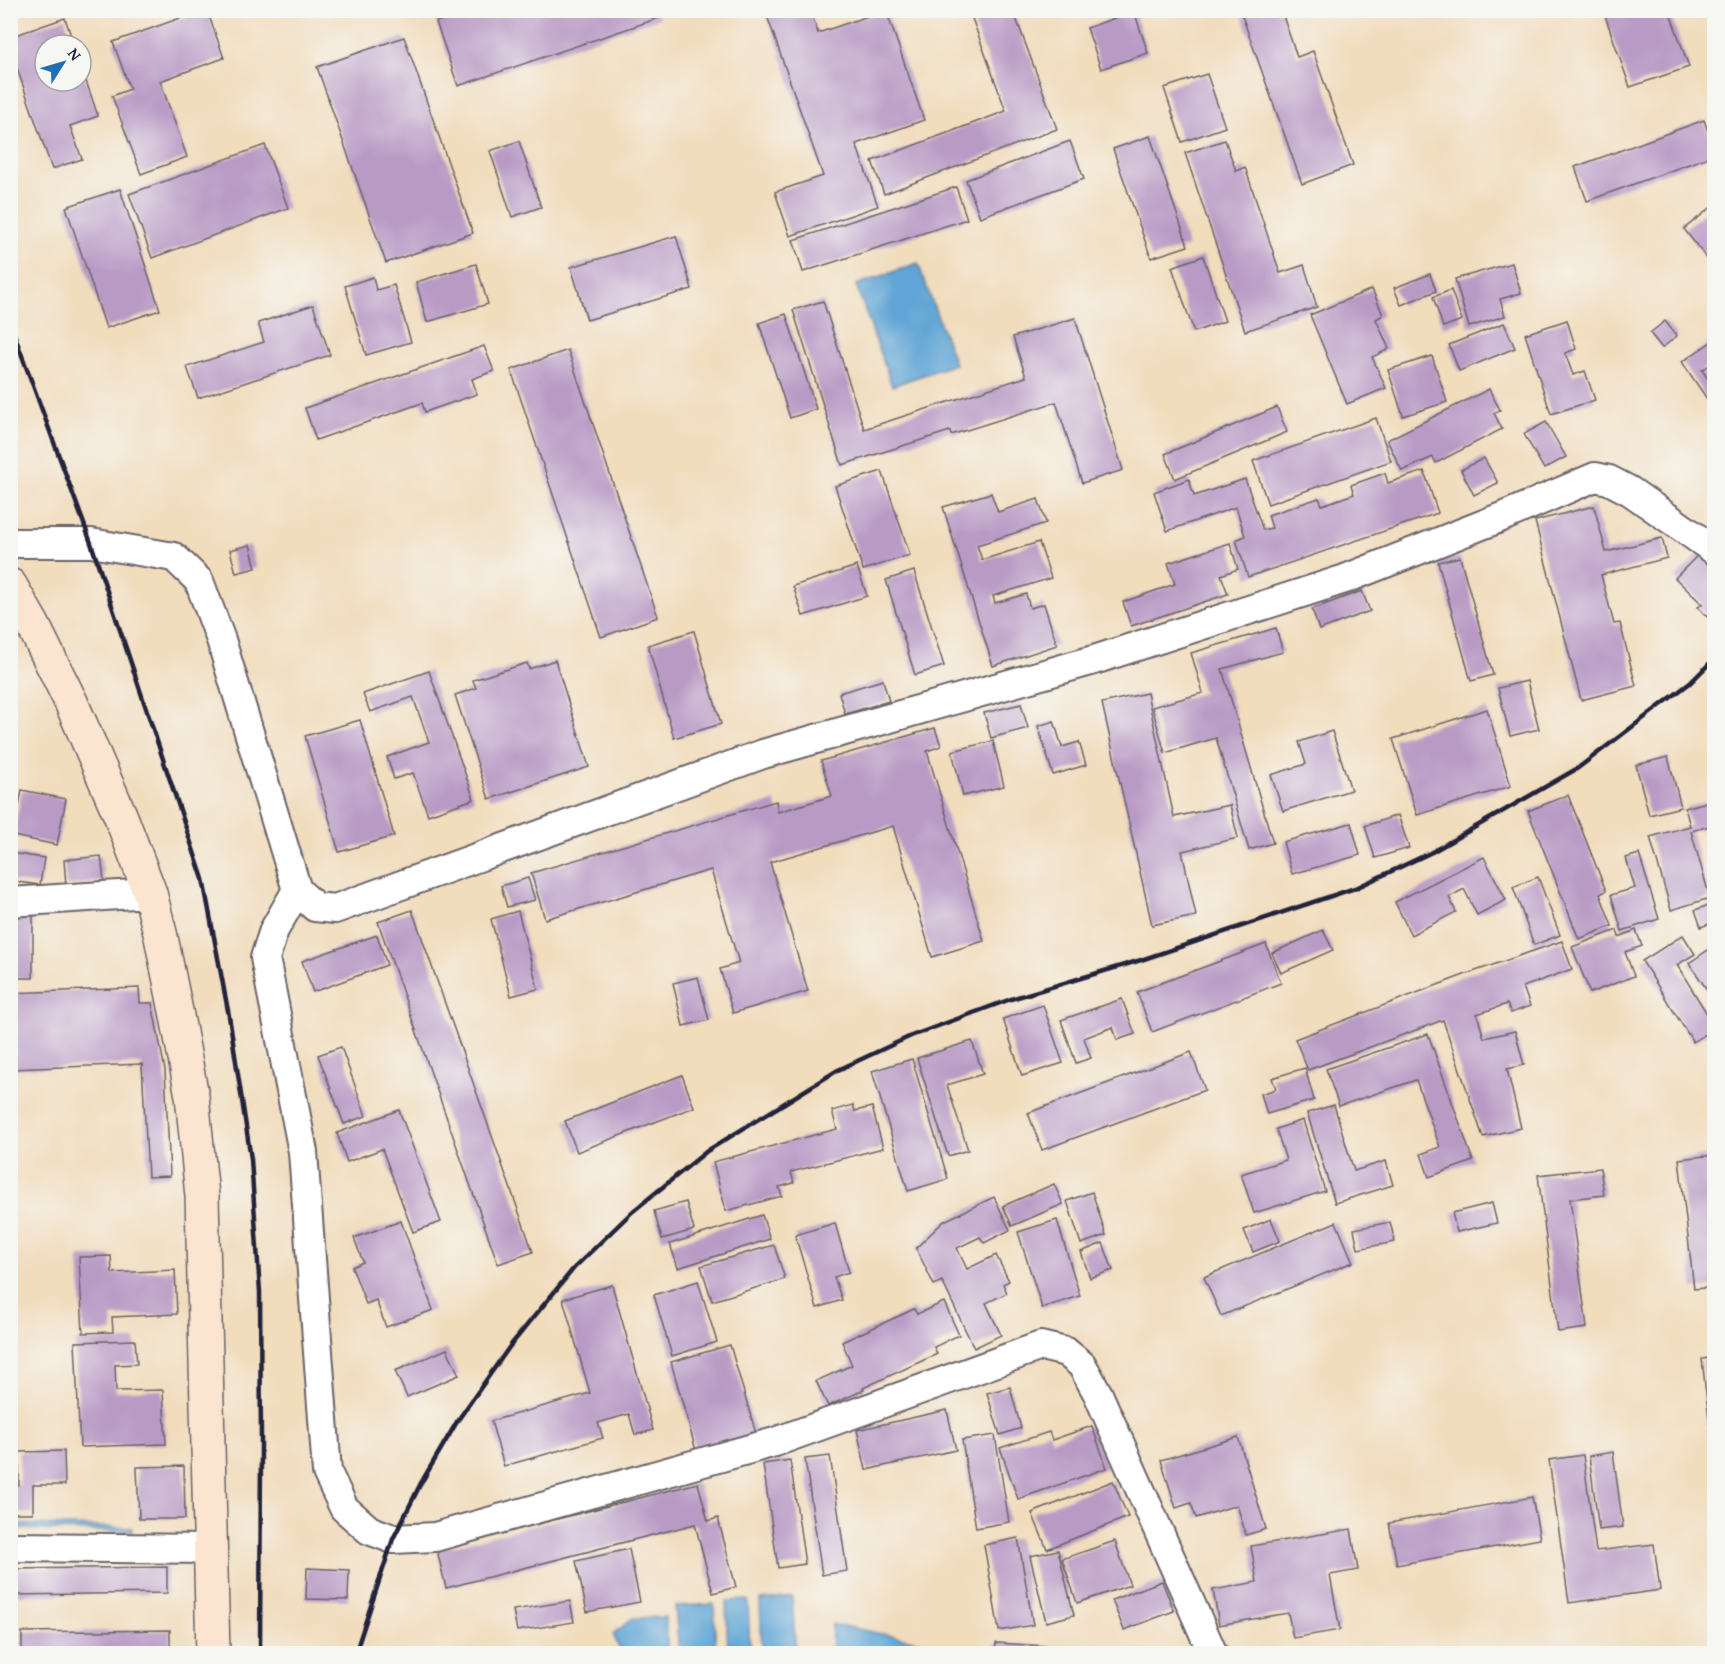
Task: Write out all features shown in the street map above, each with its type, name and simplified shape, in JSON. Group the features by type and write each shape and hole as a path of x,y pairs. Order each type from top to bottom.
{"street":[{"path":"10,543 92,543 174,557 199,581 221,640 297,890 315,907 335,909 763,754 1094,660 1345,579 1502,517 1595,477 1609,480 1630,491 1714,550"},
{"path":"10,585 33,625 71,702 121,817 150,893 162,937 192,1096 202,1196 213,1653"},
{"path":"297,890 274,930 266,958 303,1152 327,1472 345,1508 369,1530 393,1539 435,1537 775,1442 1041,1346 1066,1352 1082,1365 1098,1394 1213,1653"},
{"path":"10,902 150,893"},
{"path":"10,1547 210,1549"}],"water":[{"path":"918,263 955,364 892,386 856,285"},
{"path":"11,1524 132,1528 132,1532 11,1529"},
{"path":"792,1597 796,1653 762,1653 760,1600"},
{"path":"748,1600 750,1653 728,1653 726,1601"},
{"path":"714,1604 716,1653 679,1653 675,1606"},
{"path":"665,1617 668,1653 621,1653 613,1634 633,1618"},
{"path":"832,1624 929,1643 929,1653 831,1653"}],"building":[{"path":"207,10 224,58 160,81 187,157 141,174 112,96 130,89 113,42"},
{"path":"470,10 657,10 659,18 458,86 436,22"},
{"path":"765,10 810,10 818,33 886,10 924,120 856,144 878,206 790,236 775,192 823,176"},
{"path":"969,10 1013,10 1057,129 884,194 872,161 1006,111"},
{"path":"1240,10 1281,10 1297,57 1313,51 1353,165 1302,184"},
{"path":"1603,10 1669,10 1689,67 1630,87"},
{"path":"1134,11 1148,53 1101,69 1087,28"},
{"path":"65,18 70,33 33,33 33,93 90,93 98,116 70,126 82,159 52,169 10,48 10,37"},
{"path":"404,37 473,233 386,263 317,67"},
{"path":"1207,74 1225,127 1182,142 1164,88"},
{"path":"1704,120 1714,148 1714,155 1587,201 1575,167"},
{"path":"1150,136 1188,246 1151,258 1113,149"},
{"path":"1225,140 1236,171 1245,167 1280,273 1304,265 1317,307 1245,331 1185,153"},
{"path":"519,141 541,207 512,217 490,151"},
{"path":"1070,141 1084,179 980,217 966,180"},
{"path":"265,145 288,208 152,258 129,194"},
{"path":"956,187 967,219 803,272 793,240"},
{"path":"120,189 160,310 106,328 66,207"},
{"path":"1714,205 1714,268 1684,229"},
{"path":"676,236 692,289 587,320 571,267"},
{"path":"1203,256 1225,321 1194,332 1172,267"},
{"path":"1512,263 1521,293 1500,299 1505,316 1469,327 1455,279"},
{"path":"476,264 488,304 427,322 416,282"},
{"path":"1430,274 1436,291 1401,305 1394,288"},
{"path":"373,277 376,290 394,285 411,342 366,355 345,286"},
{"path":"1372,289 1383,315 1376,319 1389,349 1372,357 1386,388 1347,404 1310,315"},
{"path":"1451,290 1462,320 1443,327 1433,297"},
{"path":"823,301 864,429 1026,377 1013,337 1075,318 1123,470 1082,483 1056,402 951,435 950,431 842,465 793,310"},
{"path":"313,305 330,355 198,398 187,367 264,342 258,323"},
{"path":"786,314 816,409 790,418 759,323"},
{"path":"1567,320 1576,349 1565,353 1573,375 1585,371 1595,400 1551,414 1525,334"},
{"path":"1665,321 1677,336 1662,348 1650,333"},
{"path":"1504,323 1515,348 1459,371 1449,345"},
{"path":"1714,340 1714,362 1702,370 1714,388 1714,403 1711,405 1682,362"},
{"path":"484,346 494,371 472,379 477,394 425,412 422,403 316,440 305,408"},
{"path":"568,350 658,617 601,637 511,370"},
{"path":"1432,356 1447,402 1403,416 1388,370"},
{"path":"1489,389 1500,410 1494,413 1502,429 1436,463 1433,457 1402,471 1387,440"},
{"path":"1277,407 1287,432 1175,479 1165,454"},
{"path":"1376,418 1391,461 1268,504 1253,461"},
{"path":"1546,422 1566,457 1544,469 1524,434"},
{"path":"1484,458 1498,483 1474,495 1461,470"},
{"path":"882,471 910,555 863,570 835,486"},
{"path":"1424,471 1438,513 1248,577 1236,540 1245,536 1236,507 1167,531 1154,492 1189,479 1194,496 1245,479 1263,530 1272,528 1268,515 1319,498 1322,505 1354,494 1351,485 1385,473 1388,483"},
{"path":"991,493 998,512 1038,499 1046,523 977,545 982,560 1039,542 1051,578 993,596 995,603 1026,594 1030,608 1044,604 1057,645 993,666 943,507"},
{"path":"1594,506 1606,552 1662,538 1667,558 1601,575 1614,624 1620,623 1636,686 1581,700 1535,521"},
{"path":"1230,543 1238,569 1221,575 1228,594 1131,626 1123,602 1175,584 1168,563"},
{"path":"250,545 256,568 236,573 230,550"},
{"path":"1701,552 1714,566 1714,624 1698,607 1702,604 1675,578"},
{"path":"1460,557 1493,675 1471,681 1438,562"},
{"path":"857,566 867,596 803,616 793,586"},
{"path":"914,571 944,666 915,675 886,580"},
{"path":"1362,591 1370,611 1319,630 1312,609"},
{"path":"1276,628 1283,652 1222,669 1273,843 1249,850 1216,738 1165,753 1152,707 1203,693 1191,653"},
{"path":"694,631 721,724 674,738 648,645"},
{"path":"555,660 589,767 489,799 455,695 476,688 473,680 527,663 529,669"},
{"path":"429,671 474,799 428,815 413,773 394,779 387,757 429,742 413,697 370,712 363,694"},
{"path":"883,680 889,701 845,714 839,693"},
{"path":"1527,681 1539,729 1510,736 1498,688"},
{"path":"1147,693 1174,817 1230,805 1238,838 1182,851 1196,916 1152,925 1102,703"},
{"path":"1021,704 1028,728 991,738 984,713"},
{"path":"1487,709 1511,786 1417,815 1393,739"},
{"path":"360,720 394,836 339,852 305,736"},
{"path":"1054,721 1062,747 1079,742 1086,765 1053,775 1038,726"},
{"path":"935,728 941,746 927,751 984,941 932,957 893,826 770,862 808,991 733,1013 720,969 739,963 711,870 545,919 531,873 776,801 778,812 832,796 821,761"},
{"path":"1332,731 1351,790 1283,811 1271,775 1306,764 1299,742"},
{"path":"993,741 1004,786 963,796 952,751"},
{"path":"1668,757 1681,807 1649,815 1636,765"},
{"path":"22,790 66,799 57,845 13,836"},
{"path":"1568,795 1606,891 1600,894 1612,926 1579,939 1528,811"},
{"path":"1714,800 1714,825 1691,831 1710,898 1671,910 1650,837 1690,826 1685,808"},
{"path":"1398,815 1409,848 1375,858 1365,826"},
{"path":"1351,823 1360,855 1292,874 1283,842"},
{"path":"10,853 44,858 40,885 10,881"},
{"path":"1639,854 1659,919 1622,931 1611,895 1635,888 1626,858"},
{"path":"101,856 104,881 66,886 64,860"},
{"path":"1484,857 1506,900 1477,915 1464,889 1449,897 1456,912 1411,935 1395,902"},
{"path":"1538,877 1560,935 1534,945 1513,887"},
{"path":"528,878 535,900 507,907 501,886"},
{"path":"1714,903 1714,922 1701,927 1695,910"},
{"path":"412,910 533,1252 498,1264 378,922"},
{"path":"518,911 538,989 511,996 491,919"},
{"path":"10,915 33,915 33,978 10,978"},
{"path":"1323,930 1333,950 1281,973 1272,953"},
{"path":"1617,930 1619,937 1636,930 1642,946 1625,952 1634,976 1590,993 1572,947"},
{"path":"377,935 387,965 313,992 302,961"},
{"path":"1683,935 1695,954 1677,965 1714,1025 1714,1029 1693,1042 1642,961"},
{"path":"1562,941 1572,969 1523,987 1530,1006 1511,1013 1507,1004 1477,1014 1484,1038 1515,1031 1524,1065 1507,1069 1521,1128 1483,1137 1443,1020 1308,1070 1295,1039 1464,975"},
{"path":"1266,944 1281,983 1152,1032 1137,992"},
{"path":"1714,946 1714,1000 1689,963"},
{"path":"698,977 709,1020 683,1026 673,983"},
{"path":"139,988 140,1003 152,1003 165,1070 170,1176 148,1177 142,1064 10,1069 10,993"},
{"path":"1122,999 1135,1034 1117,1040 1113,1027 1084,1038 1091,1058 1076,1063 1061,1020"},
{"path":"1043,1005 1063,1063 1022,1076 1003,1019"},
{"path":"1428,1034 1473,1161 1429,1177 1421,1154 1440,1147 1416,1080 1339,1106 1326,1069"},
{"path":"972,1041 983,1074 947,1085 968,1150 948,1156 917,1058"},
{"path":"341,1047 366,1116 344,1124 318,1055"},
{"path":"1191,1052 1205,1090 1042,1150 1028,1113"},
{"path":"912,1059 948,1179 908,1191 872,1071"},
{"path":"1305,1068 1314,1100 1267,1114 1261,1094 1276,1089 1272,1078"},
{"path":"682,1075 694,1107 577,1152 565,1121"},
{"path":"853,1105 855,1111 872,1107 883,1148 791,1172 794,1183 779,1187 782,1196 726,1211 713,1162 837,1129 832,1111"},
{"path":"1334,1105 1354,1171 1386,1161 1393,1185 1335,1203 1307,1113"},
{"path":"399,1110 441,1222 413,1232 382,1149 347,1162 337,1133"},
{"path":"1303,1120 1325,1191 1254,1213 1241,1174 1286,1160 1276,1129"},
{"path":"1714,1155 1714,1287 1694,1289 1679,1159"},
{"path":"1600,1168 1604,1195 1570,1199 1587,1328 1558,1332 1538,1175"},
{"path":"1054,1184 1063,1204 1012,1226 1003,1206"},
{"path":"1092,1192 1106,1235 1081,1244 1067,1201"},
{"path":"994,1197 1010,1230 984,1243 980,1237 957,1248 967,1269 996,1255 1009,1281 1003,1284 1007,1293 986,1303 1001,1335 974,1348 942,1281 934,1285 916,1248 944,1221"},
{"path":"686,1202 694,1230 662,1239 654,1211"},
{"path":"1492,1203 1497,1223 1457,1232 1452,1213"},
{"path":"762,1215 770,1239 678,1268 670,1244"},
{"path":"1271,1219 1280,1241 1253,1252 1244,1230"},
{"path":"1057,1220 1080,1296 1042,1308 1018,1232"},
{"path":"401,1221 433,1310 386,1327 376,1300 366,1304 352,1267 363,1262 354,1238"},
{"path":"1336,1222 1353,1262 1221,1316 1204,1277"},
{"path":"1390,1222 1395,1242 1358,1249 1354,1229"},
{"path":"835,1223 849,1272 834,1277 842,1300 817,1308 795,1235"},
{"path":"1103,1243 1113,1270 1090,1278 1081,1252"},
{"path":"774,1245 785,1279 712,1301 701,1266"},
{"path":"111,1256 112,1273 175,1270 177,1314 112,1317 113,1332 83,1333 79,1257"},
{"path":"698,1281 717,1342 672,1356 654,1295"},
{"path":"612,1285 653,1430 635,1435 629,1414 598,1423 603,1438 504,1466 491,1421 590,1393 563,1299"},
{"path":"944,1302 959,1335 934,1347 937,1354 828,1406 816,1381 852,1365 842,1342 914,1309 917,1314"},
{"path":"135,1340 137,1364 115,1365 116,1391 163,1390 166,1444 80,1447 75,1342"},
{"path":"730,1345 757,1437 697,1454 671,1362"},
{"path":"447,1349 459,1375 407,1397 395,1371"},
{"path":"1714,1357 1714,1454 1713,1454 1702,1359"},
{"path":"1010,1387 1021,1428 1000,1435 987,1393"},
{"path":"947,1410 956,1450 866,1470 857,1430"},
{"path":"1092,1426 1107,1468 1018,1499 1000,1448 1049,1432 1052,1440"},
{"path":"995,1435 1009,1522 976,1528 962,1440"},
{"path":"1238,1437 1266,1529 1246,1535 1237,1505 1196,1518 1191,1503 1176,1508 1161,1460"},
{"path":"64,1451 65,1485 33,1485 33,1513 10,1513 10,1485 19,1485 19,1452"},
{"path":"1613,1452 1623,1527 1599,1530 1589,1456"},
{"path":"1583,1455 1596,1551 1654,1544 1660,1590 1569,1603 1549,1460"},
{"path":"830,1456 847,1571 822,1575 805,1459"},
{"path":"790,1460 805,1564 778,1568 763,1464"},
{"path":"184,1466 185,1519 139,1519 137,1467"},
{"path":"1113,1481 1128,1517 1047,1549 1032,1513"},
{"path":"698,1483 708,1521 718,1518 736,1587 713,1593 695,1524 446,1588 437,1550"},
{"path":"1532,1497 1540,1539 1397,1565 1389,1523"},
{"path":"1351,1529 1358,1570 1330,1575 1340,1630 1293,1638 1288,1613 1219,1625 1213,1590 1257,1582 1251,1546"},
{"path":"1018,1538 1033,1625 999,1631 984,1545"},
{"path":"1115,1541 1130,1585 1077,1603 1062,1559"},
{"path":"629,1549 640,1602 587,1612 576,1561"},
{"path":"1058,1550 1074,1615 1046,1622 1030,1556"},
{"path":"167,1567 167,1593 10,1595 10,1569"},
{"path":"307,1568 349,1570 348,1600 306,1599"},
{"path":"1162,1581 1174,1611 1124,1630 1112,1600"},
{"path":"570,1601 574,1622 517,1631 513,1610"},
{"path":"170,1630 170,1653 22,1653 22,1632"},
{"path":"996,1643 1148,1652 1148,1653 995,1653"}],"railway":[{"path":"10,323 91,543 203,879 229,1016 251,1159 260,1292 260,1654"},
{"path":"355,1654 393,1539 421,1483 458,1420 510,1346 574,1268 632,1212 707,1151 838,1070 911,1036 1011,999 1141,960 1358,887 1432,852 1578,768 1690,683 1714,659"}]}
